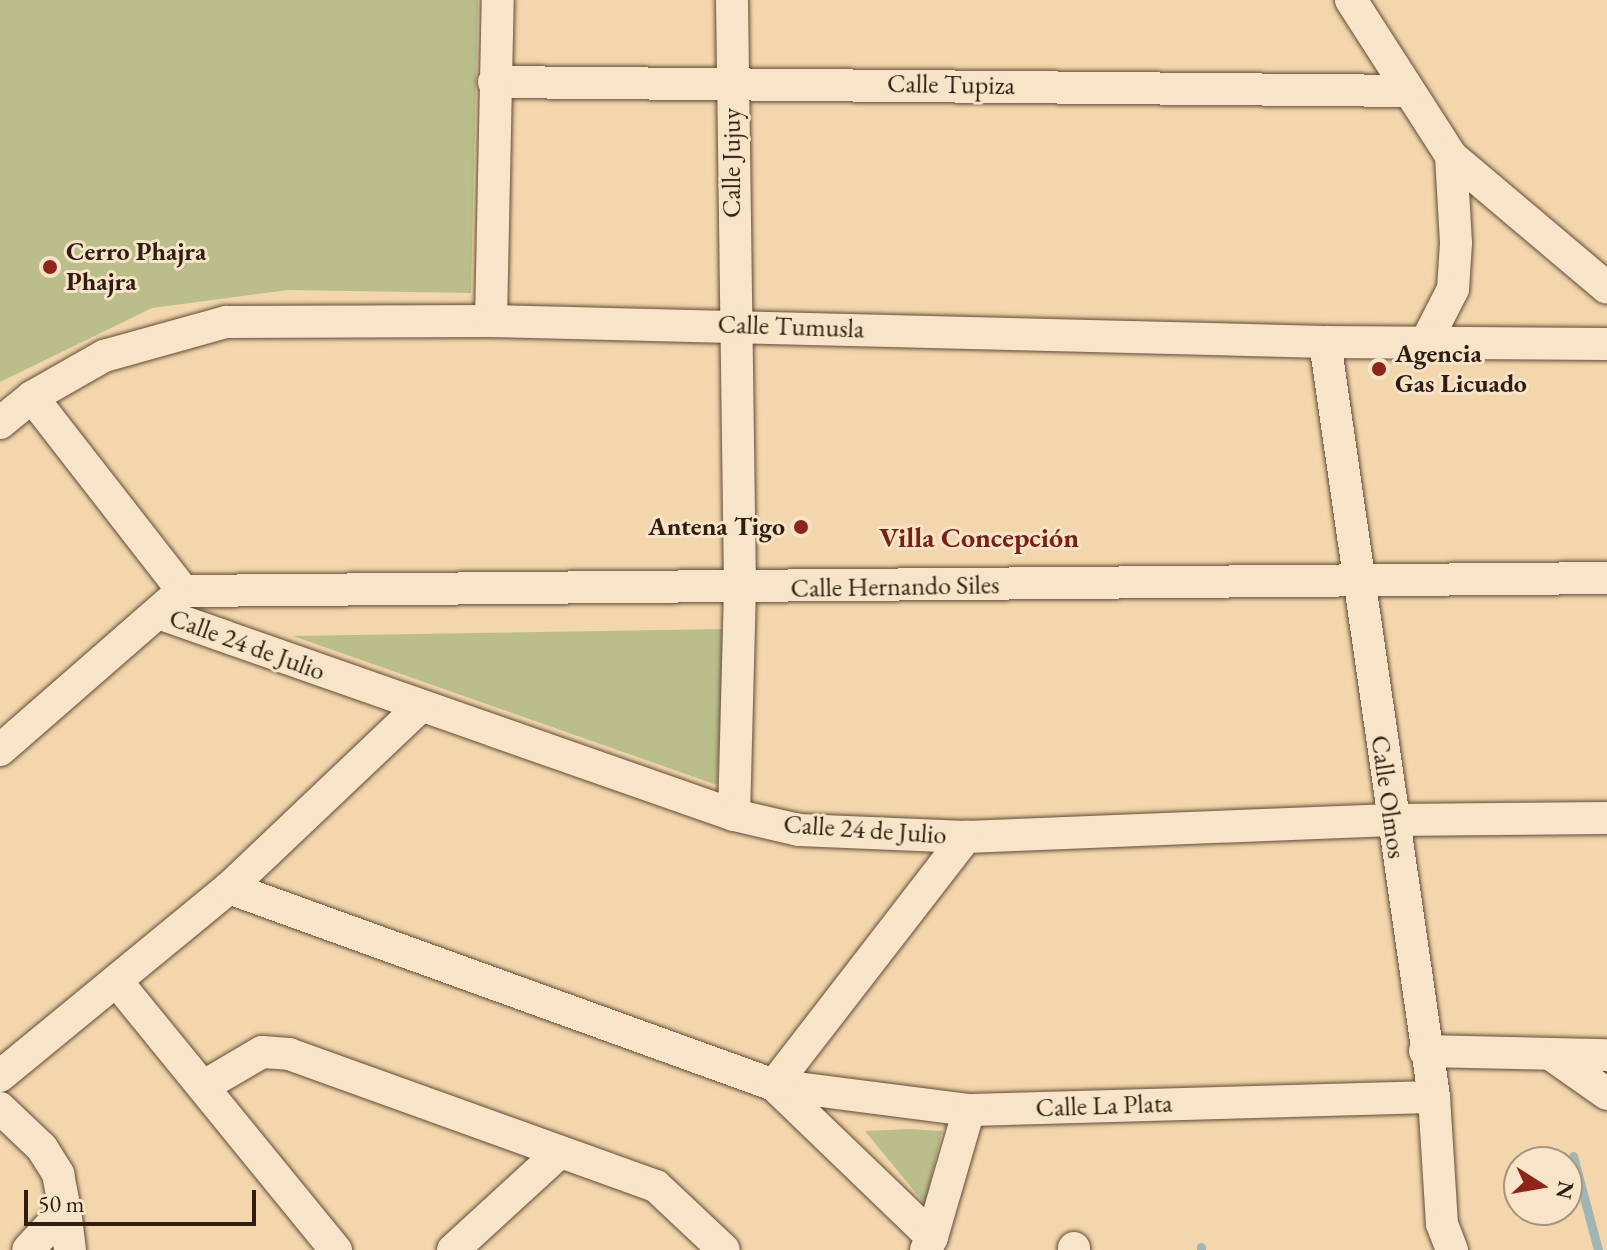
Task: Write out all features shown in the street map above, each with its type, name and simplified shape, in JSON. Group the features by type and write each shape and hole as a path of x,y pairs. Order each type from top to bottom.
{"street":[{"path":"491,321 498,0"},
{"name":"Calle Jujuy","path":"732,0 734,325 740,588 734,815"},
{"path":"1351,0 1451,156 1607,288"},
{"name":"Calle Tupiza","path":"494,82 1407,91"},
{"path":"1426,342 1453,289 1456,243 1451,156"},
{"name":"Calle Tumusla","path":"0,423 32,397 104,356 226,322 491,321 1325,342 1607,344"},
{"name":"Calle Olmos","path":"1325,342 1356,582 1434,1097 1442,1224 1452,1250"},
{"path":"0,750 183,591 32,397"},
{"name":"Calle Hernando Siles","path":"183,591 1607,578"},
{"name":"Calle 24 de Julio","path":"158,613 419,708 734,815 799,830 966,837 1392,820 1607,818"},
{"path":"0,1076 118,983 229,888 419,708"},
{"path":"774,1085 966,837"},
{"path":"229,888 774,1085 929,1243 969,1110"},
{"path":"118,983 336,1250"},
{"path":"1425,1051 1607,1055"},
{"path":"204,1086 262,1052 289,1054 656,1186 712,1246"},
{"path":"1553,1056 1607,1094"},
{"name":"Calle La Plata","path":"774,1085 969,1110 1434,1097"},
{"path":"0,1108 42,1148 58,1174 70,1250"},
{"path":"453,1250 560,1152"},
{"path":"28,1250 65,1210"}],"green space":[{"path":"0,0 478,0 471,293 288,290 152,308 0,382"},
{"path":"724,629 717,785 293,636"},
{"path":"865,1131 942,1131 925,1204"}],"waterway":[{"path":"1583,1194 1598,1250"}],"place":[{"name":"Cerro Phajra Phajra","path":"50,267"},
{"name":"Agencia Gas Licuado","path":"1379,369"},
{"name":"Antena Tigo","path":"801,527"}],"district":[{"name":"Villa Concepción","path":"979,537"}]}
